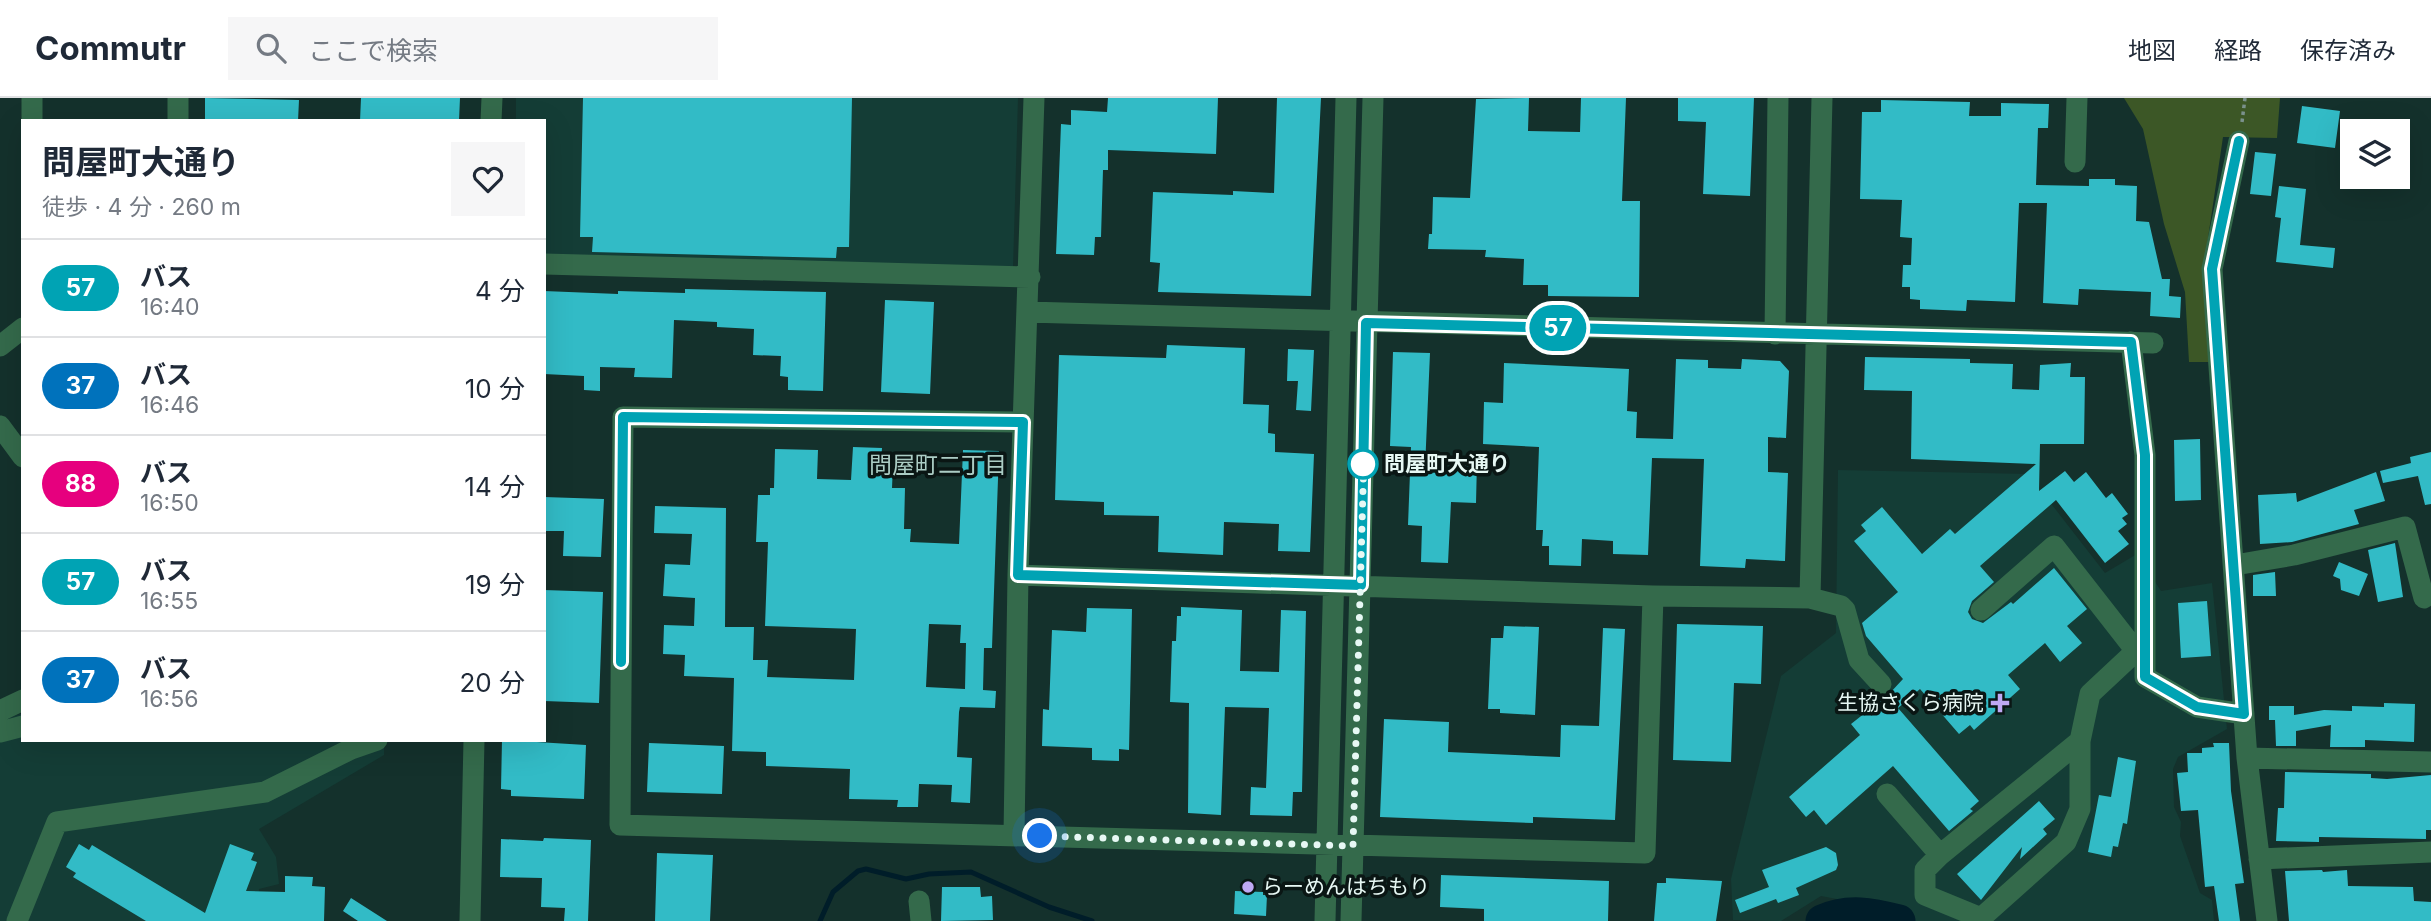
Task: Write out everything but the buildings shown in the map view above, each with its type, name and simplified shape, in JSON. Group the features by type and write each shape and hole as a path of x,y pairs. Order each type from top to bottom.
{"street":[{"path":"32,98 32,119"},
{"path":"178,98 178,119"},
{"path":"491,119 492,98"},
{"path":"1014,835 1018,575 1034,98"},
{"path":"1325,921 1346,98"},
{"path":"1352,921 1373,98"},
{"path":"1775,334 1778,98"},
{"path":"1810,598 1822,98"},
{"path":"2075,162 2077,98"},
{"path":"2239,141 2212,269 2247,758 2267,921"},
{"path":"546,264 1030,277"},
{"path":"1027,312 2153,343"},
{"path":"0,346 21,330"},
{"path":"2131,342 2145,455 2140,657 2145,677 2197,707 2244,714"},
{"path":"1023,422 623,417 620,825 1645,853 1653,596"},
{"path":"0,426 21,454"},
{"path":"2235,565 2294,555 2405,527 2424,598"},
{"path":"1981,610 2054,545 2140,657"},
{"path":"1018,575 1653,596 1810,598 1841,606 1845,610 1859,660 1881,684"},
{"path":"2080,741 1925,870 1926,895 1981,918 2066,842 2080,809 2080,741 2090,694 2140,657"},
{"path":"0,711 21,701"},
{"path":"0,732 21,727"},
{"path":"17,921 57,822 265,792 343,745 363,742"},
{"path":"470,921 474,742"},
{"path":"2247,758 2431,762"},
{"path":"1887,794 1940,855"},
{"path":"2259,859 2431,852"}],"path":[{"path":"2239,141 2245,98"}],"shaded area":[{"path":"516,98 1018,98 1013,268 546,256 546,119 516,119"},
{"name":"生協さくら病院","path":"1838,470 2028,474 2105,573 2137,554 2161,591 2212,583 2227,729 2178,757 2173,769 2174,807 2181,822 2180,836 2200,893 2212,900 2214,921 1912,921 1879,907 1821,896 1781,921 1733,920 1731,879 1781,676 1836,633"},
{"path":"21,714 21,742 384,742 384,755 259,829 276,857 279,884 259,889 258,921 0,921 0,721"}],"green space":[{"path":"2124,98 2280,98 2277,138 2223,137 2204,265 2211,362 2189,362 2185,292 2164,224 2143,129"}],"waterway":[{"path":"820,921 833,892 858,871 866,869 906,879 929,874 971,872 1049,907 1092,921"},
{"path":"1822,921 1851,914 1899,921"}],"bus line":[{"name":"57","path":"621,662 623,417 1023,422 1018,575 1361,585 1366,323 2131,342 2145,455 2145,677 2197,707 2244,714 2212,269 2239,141"}],"place":[{"name":"問屋町大通り","path":"1363,464"},
{"name":"生協さくら病院","path":"2000,703"},
{"name":"らーめんはちもり","path":"1248,887"}],"district":[{"name":"問屋町二丁目","path":"938,465"}],"route":[{"path":"1040,836 1353,846 1364,454 1363,464"}]}
